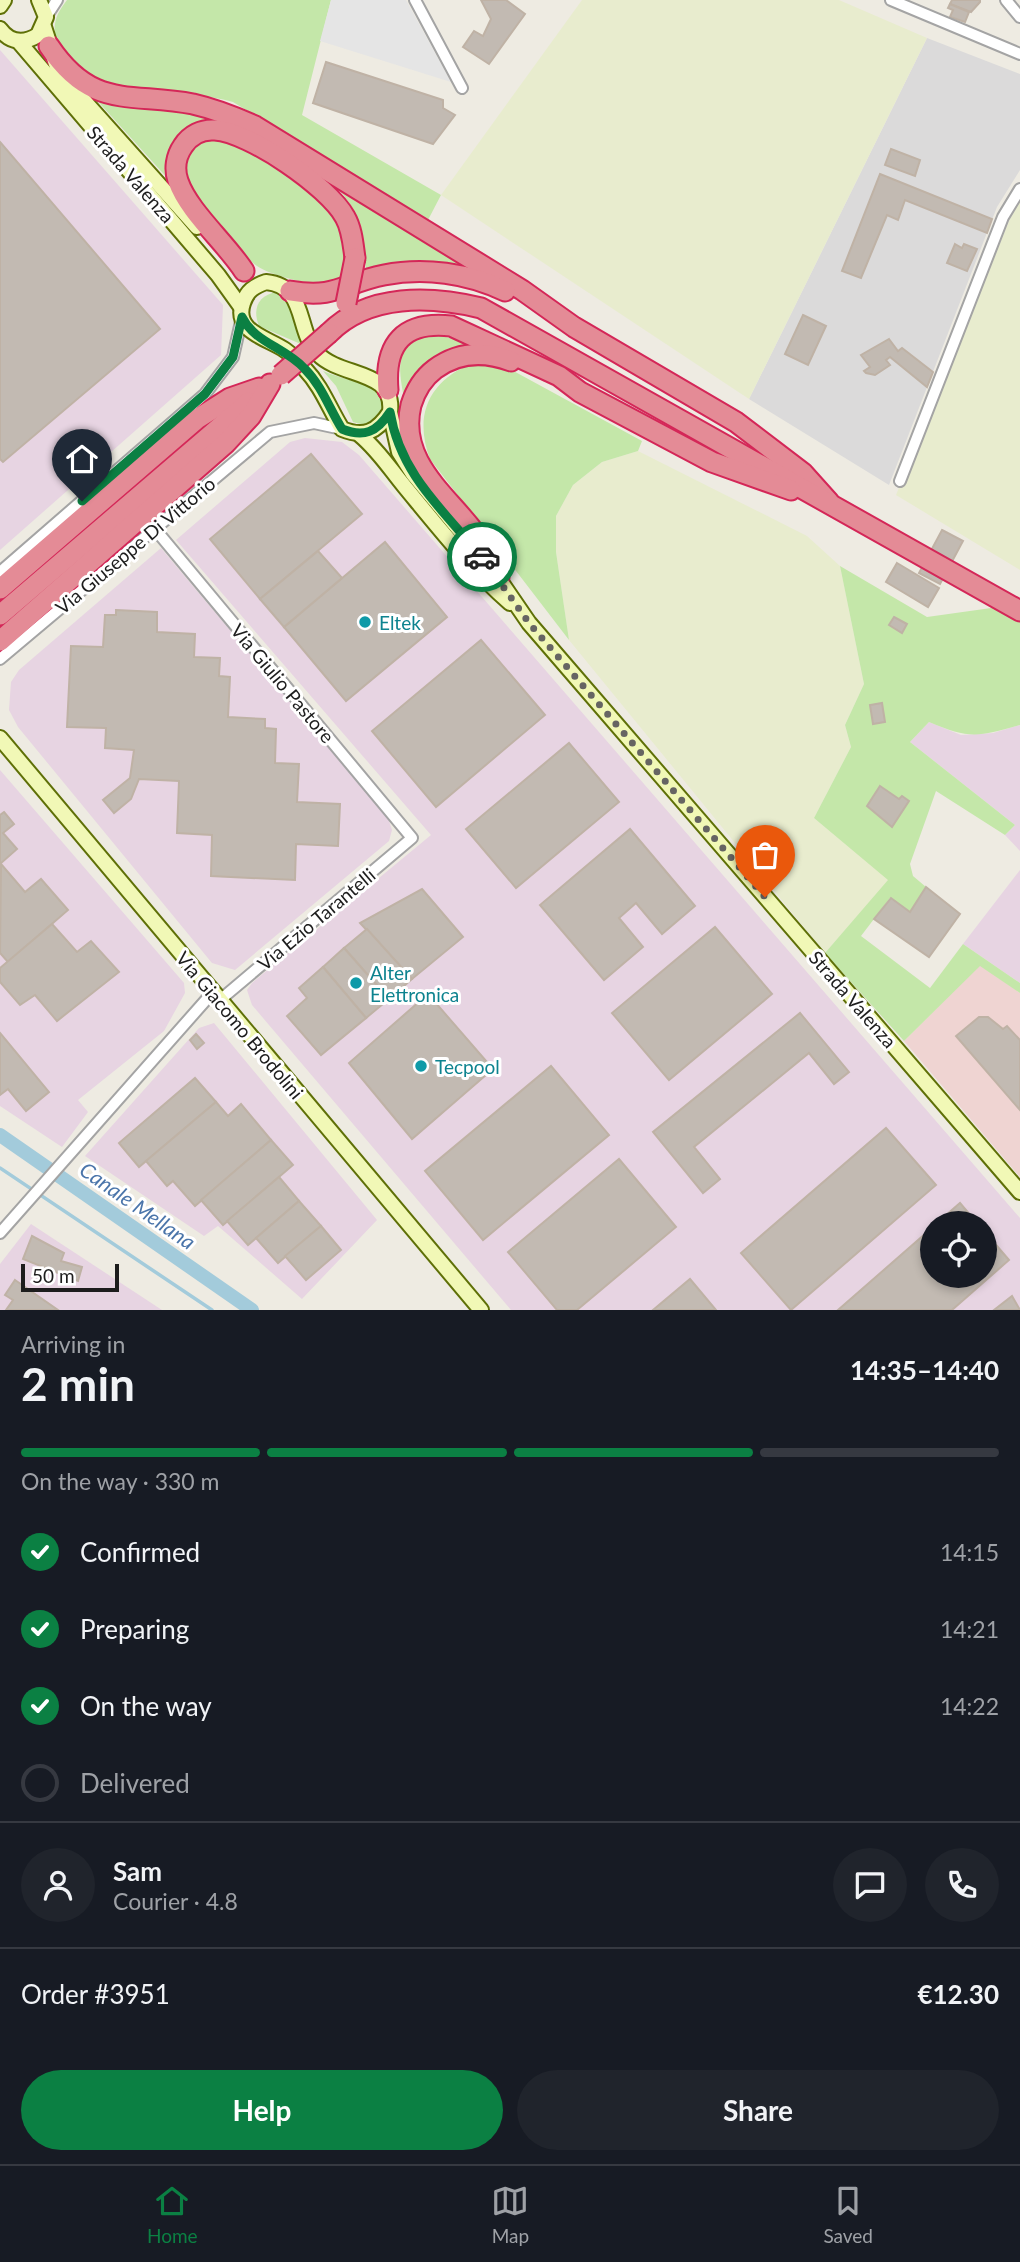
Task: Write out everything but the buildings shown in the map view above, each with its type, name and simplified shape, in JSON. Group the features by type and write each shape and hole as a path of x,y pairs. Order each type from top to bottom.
{"highway":[{"path":"46,30 74,78 92,88 121,97 215,109 255,126 522,290 574,327"},
{"path":"244,271 178,183 177,159 182,147 191,136 204,131 230,132 249,141 318,185 345,217 355,258 346,303 331,331"},
{"path":"290,291 320,294 340,291 384,275 442,272 473,278 501,289 574,327 736,422 803,472 829,502"},
{"path":"0,615 331,331 379,305 412,300 448,300 481,309 1018,610"},
{"path":"388,390 386,370 396,344 417,326 432,324 470,332 559,376 580,391 712,462 829,502"},
{"path":"499,577 485,546 416,460 409,438 408,418 413,399 422,382 434,370 455,357 472,354 509,360 555,384 580,391"},
{"path":"0,589 197,419 230,398 276,379"},
{"path":"0,641 226,443 251,415 276,379"}],"main road":[{"path":"0,6 4,0"},
{"name":"Strada Valenza","path":"39,0 57,67 70,85 218,250 244,271 266,282 278,283 290,291"},
{"name":"Strada Valenza","path":"0,29 19,42 218,275 256,336 286,350 306,369 323,391 342,429"},
{"path":"19,42 46,30"},
{"path":"241,312 253,287 266,282"},
{"path":"290,291 298,304 308,341 317,353 337,368 379,380 388,390"},
{"name":"Strada Valenza","path":"388,390 399,452 413,474 499,577 521,613"},
{"path":"342,429 360,435 372,432 390,412"},
{"name":"Strada Valenza","path":"360,435 380,452 402,484 489,585 521,613 1020,1192"},
{"name":"Via Giacomo Brodolini","path":"0,738 481,1310"}],"street":[{"path":"46,30 57,0"},
{"path":"415,0 461,88"},
{"path":"891,0 1020,54"},
{"path":"1006,0 1020,17"},
{"path":"900,481 1003,217 1020,189"},
{"path":"0,572 205,394 233,357 241,312"},
{"name":"Via Giuseppe Di Vittorio","path":"0,659 270,432 314,422 342,429"},
{"name":"Via Giulio Pastore","path":"155,529 412,838"},
{"name":"Via Ezio Tarantelli","path":"0,1233 216,996 412,838"}],"shaded area":[{"path":"331,0 406,0 451,82 320,41"},
{"path":"927,38 1020,74 1020,170 997,207 889,485 749,399"},
{"path":"0,50 223,305 221,355 0,550"},
{"path":"305,438 342,442 359,455 1020,1218 1020,1310 511,1310 252,1005 247,990 252,983 431,835 176,540 290,442"},
{"path":"161,548 388,818 392,830 389,841 235,970 212,963 18,727 9,710 11,682 19,670"},
{"path":"929,722 961,735 993,733 1020,725 1020,851 1005,835 1015,825 910,742"},
{"path":"0,770 184,983 185,993 164,1031 78,1100 88,1112 62,1147 0,1106"},
{"path":"1020,870 1020,983 963,944"},
{"path":"980,965 1020,993 1020,1177 904,1041"},
{"path":"214,1023 377,1220 302,1299 218,1226 204,1236 85,1156 199,1028"},
{"path":"31,1224 162,1310 0,1310 0,1264"}],"green space":[{"path":"67,0 331,0 302,115 441,195 428,220 233,102 132,88 83,73 66,59 56,39 56,18"},
{"path":"582,0 839,0 927,38 749,399 441,195"},
{"path":"93,96 182,108 209,118 209,123 170,181"},
{"path":"204,138 231,138 314,189 346,231 347,278 324,288 271,273 248,259 189,186 186,163 192,151"},
{"path":"337,188 460,259 456,265 404,263 366,270 360,226 351,206"},
{"path":"1020,202 1020,570 896,495 1010,219"},
{"path":"277,292 292,305 303,345 259,326 256,314 258,304 265,296"},
{"path":"432,334 468,342 466,347 404,398 400,366 405,350 411,343"},
{"path":"473,363 508,368 642,441 638,451 602,462 573,485 556,516 556,552 569,640 430,459 424,427 429,400 446,379"},
{"path":"323,371 362,384 382,396 382,409 376,419 366,424 353,422 336,386"},
{"path":"638,451 807,536 840,566 864,684 845,725 851,747 814,818 889,880 825,953 569,640 556,552 556,516 573,485 602,462"},
{"path":"840,566 927,617 1020,604 1020,725 983,734 964,734 929,722 910,742 1015,825 1005,835 936,791 910,864 913,876 926,887 910,912 890,898 861,936 930,988 963,944 1020,983 1020,993 980,966 904,1041 825,953 888,880 814,818 851,747 845,725 864,684"}],"waterway":[{"name":"Canale Mellana","path":"0,1135 252,1310"},
{"path":"0,1168 212,1310"}],"way so far":[{"path":"482,557 499,577 529,623 765,897"}],"place":[{"name":"Eltek","path":"365,622"},
{"name":"Alter Elettronica","path":"356,983"},
{"name":"Tecpool","path":"421,1066"}],"route":[{"path":"82,501 205,394 233,357 242,317 256,336 286,350 306,369 323,391 342,429 360,435 372,432 390,412 399,452 413,474 482,557"}]}
